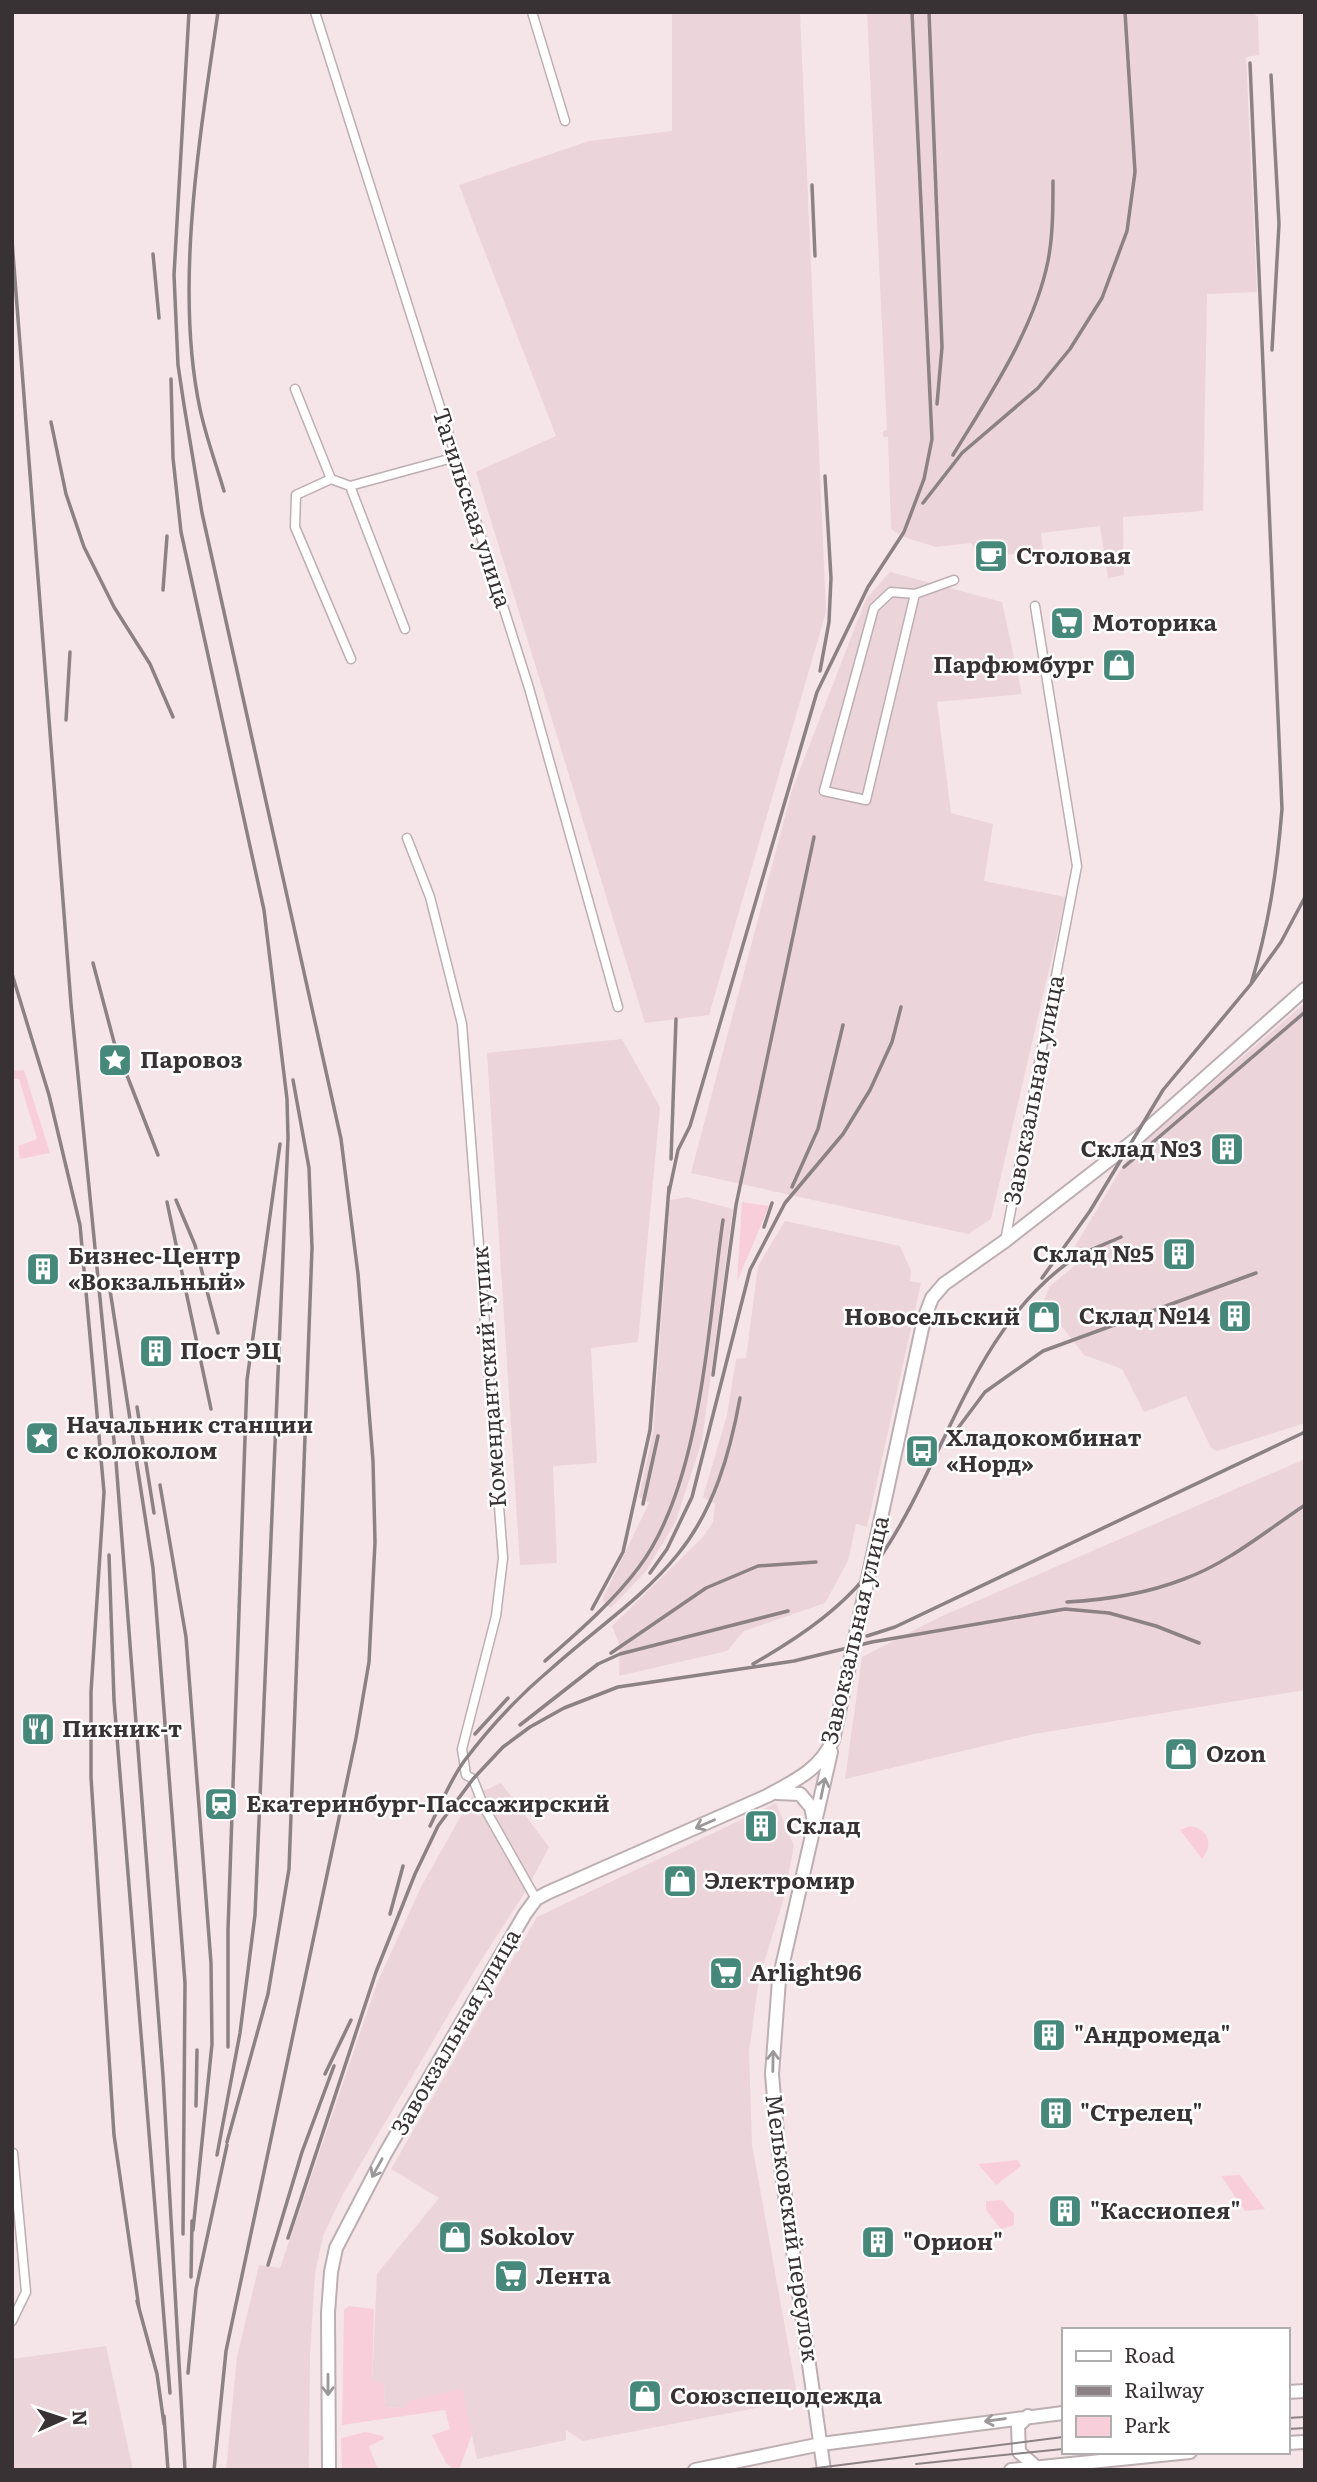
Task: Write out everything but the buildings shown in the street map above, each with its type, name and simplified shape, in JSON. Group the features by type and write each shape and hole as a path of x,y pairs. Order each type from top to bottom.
{"main road":[{"path":"1005,1241 1136,1139 1305,989"},
{"name":"Завокзальная улица","path":"329,2470 328,2291 336,2248 385,2154 525,1914 537,1899 767,1796 811,1770 823,1759 833,1740 923,1319 933,1298 944,1284 1005,1241"},
{"name":"Мельковский переулок","path":"824,2470 778,2146 772,2074 779,1980 833,1740"},
{"path":"767,1796 789,1792 804,1797 813,1813 813,1835"},
{"path":"695,2470 821,2444 1062,2413"},
{"path":"1028,2416 1018,2426 1019,2452 1037,2467"},
{"path":"1011,2470 1170,2454"}],"street":[{"name":"Тагильская улица","path":"315,12 529,688 618,1007"},
{"path":"532,12 565,121"},
{"path":"295,389 331,479"},
{"path":"351,659 295,527 296,495 331,479 349,486 456,457"},
{"path":"349,486 405,629"},
{"path":"915,594 866,800 824,791 874,608 891,592 915,594 954,580"},
{"name":"Завокзальная улица","path":"1005,1241 1077,866 1035,606"},
{"name":"Комендантский тупик","path":"407,838 430,897 462,1024 503,1559 496,1616 462,1749 466,1775 473,1779 484,1807 537,1899"},
{"path":"12,2321 26,2292 13,2153"}],"shaded area":[{"path":"672,12 800,12 826,612 709,1015 645,1023 476,472 556,436 459,185 589,141 672,131"},
{"path":"867,12 1252,12 1258,17 1259,55 1246,57 1257,292 1207,294 1203,511 1123,517 1124,575 1108,578 1100,526 1041,533 1043,550 981,558 971,543 936,547 901,536 891,529 888,437 883,437 883,431 887,430"},
{"path":"890,572 1002,602 1022,694 937,702 951,813 993,824 984,881 1066,897 991,1219 968,1234 691,1173 792,790 866,599"},
{"path":"1305,1003 1305,1423 1217,1451 1211,1448 1186,1396 1144,1412 1122,1369 1084,1355 1043,1302 1050,1286 1078,1263 1071,1253 1130,1154"},
{"path":"622,1039 660,1107 638,1342 591,1348 597,1463 553,1466 557,1563 520,1565 487,1053"},
{"path":"687,1197 733,1209 702,1441 675,1523 646,1571 611,1608 602,1600 649,1503 639,1497 653,1432 670,1200"},
{"name":"Хладокомбинат «Норд»","path":"785,1221 900,1246 911,1271 910,1281 921,1283 867,1527 856,1524 848,1561 825,1603 744,1631 727,1651 619,1676 620,1646 612,1626 702,1538 713,1522 715,1504 703,1497 727,1415 736,1359 746,1358 758,1266"},
{"path":"1305,1459 1305,1690 1034,1734 845,1779 862,1657 942,1616"},
{"path":"501,1783 549,1847 527,1889 473,1973 343,2194 323,2236 315,2273 310,2354 309,2470 226,2470 237,2357 259,2265 280,2268 377,1983 421,1887 472,1796"},
{"path":"776,1803 794,1846 783,1901 759,1979 749,2052 752,2144 798,2400 583,2441 566,2430 566,2440 477,2459 462,2389 405,2408 385,2407 384,2384 372,2382 377,2274 439,2198 391,2169 537,1917"},
{"path":"106,2346 133,2470 12,2470 12,2359"}],"green space":[{"path":"24,1070 50,1153 20,1159 18,1146 37,1139 19,1079 12,1079 12,1071"},
{"path":"742,1202 769,1206 737,1282"},
{"path":"1190,1826 1202,1830 1208,1838 1208,1848 1202,1859 1180,1830"},
{"path":"1018,2160 1021,2166 996,2185 978,2164"},
{"path":"1240,2175 1265,2209 1245,2211 1221,2176"},
{"path":"1002,2200 1014,2214 1014,2225 1001,2229 986,2210 986,2201"},
{"path":"349,2306 374,2309 372,2381 384,2383 385,2407 404,2408 408,2401 462,2389 472,2434 459,2470 454,2470 446,2463 432,2435 450,2429 445,2410 342,2425 344,2310"},
{"path":"365,2432 383,2436 384,2439 369,2446 378,2470 342,2470 341,2438"}],"tram line":[{"path":"1289,2418 1305,2417"},
{"path":"1289,2429 1305,2428"},
{"path":"801,2470 1062,2437"},
{"path":"916,2464 1062,2449"}],"railway":[{"path":"189,12 174,275 178,365 202,513 341,1139 358,1274 373,1461 375,1542 369,1662 356,1738 226,2351 214,2470"},
{"path":"218,12 198,159 189,313 200,409 224,491"},
{"path":"668,1197 678,1150 690,1126 817,692 868,587 904,532 924,479 932,439 912,12"},
{"path":"929,12 942,347 937,404"},
{"path":"923,503 962,453 1038,388 1070,349 1102,298 1127,231 1135,172 1125,12"},
{"path":"1250,63 1282,809 1271,897 1251,984"},
{"path":"1271,75 1279,224 1272,350"},
{"path":"953,455 1009,362 1032,312 1050,251 1053,181"},
{"path":"812,185 815,256"},
{"path":"12,241 71,1004 116,1461 163,2076 185,2470"},
{"path":"153,254 159,318"},
{"path":"171,379 173,458 181,532 264,910 287,1099 288,1138 255,1915 240,2033 217,2155"},
{"path":"51,422 66,494 84,547 114,607 150,664 173,717"},
{"path":"820,671 829,622 831,578 825,476"},
{"path":"163,590 167,536"},
{"path":"66,720 70,652"},
{"path":"713,1375 736,1205 814,837"},
{"path":"1042,1278 1090,1211 1163,1090 1251,984 1281,942 1305,897"},
{"path":"93,963 114,1042 158,1155"},
{"path":"12,974 49,1095 80,1225 104,1492 91,1692 91,1777 114,2135 139,2308"},
{"path":"650,1573 667,1549 692,1497 750,1270 785,1203 843,1134 870,1090 892,1042 901,1007"},
{"path":"1124,1167 1305,1012"},
{"path":"671,1159 676,1019"},
{"path":"792,1187 818,1129 843,1025"},
{"path":"227,2142 268,1994 289,1869 312,1248 309,1168 293,1080"},
{"path":"228,2047 228,1930 247,1380 280,1144"},
{"path":"592,1609 623,1552 650,1430 669,1187"},
{"path":"176,1200 195,1245 218,1333"},
{"path":"167,1202 211,1409"},
{"path":"764,1227 772,1203"},
{"path":"545,1661 629,1580 660,1532 677,1492 699,1401 723,1220"},
{"path":"753,1664 822,1619 867,1576 902,1521 984,1360 1009,1322 1038,1288 1073,1259 1121,1237"},
{"path":"952,1436 985,1392 1043,1351 1256,1273"},
{"path":"110,1290 153,1568 185,1983 183,2234"},
{"path":"430,1826 460,1768 495,1724 540,1678 649,1585 691,1537 719,1480 740,1398"},
{"path":"137,1407 154,1513"},
{"path":"867,1636 895,1627 1305,1432"},
{"path":"643,1504 658,1436"},
{"path":"160,1485 186,1637 211,1963 212,2044 193,2230"},
{"path":"1067,1602 1126,1595 1184,1579 1231,1555 1305,1505"},
{"path":"109,1555 114,1700 170,2393"},
{"path":"611,1653 706,1588 758,1566 816,1562"},
{"path":"288,2238 376,1972 415,1874 438,1826 473,1779 503,1747 530,1727 564,1708 618,1687 794,1661 872,1642 1065,1609 1109,1613 1156,1626 1199,1643"},
{"path":"520,1725 598,1664 620,1654 788,1611"},
{"path":"475,1734 508,1698"},
{"path":"390,1914 403,1866"},
{"path":"325,2074 351,2020"},
{"path":"196,2106 197,2050"},
{"path":"268,2265 302,2152 334,2066"},
{"path":"188,2373 196,2289 227,2145"},
{"path":"191,2277 192,2221"},
{"path":"137,2301 157,2374 164,2424"},
{"path":"164,2416 168,2470"}],"place":[{"name":"Столовая","path":"991,556"},
{"name":"Моторика","path":"1067,623"},
{"name":"Парфюмбург","path":"1119,665"},
{"name":"Паровоз","path":"115,1060"},
{"name":"Склад №3","path":"1227,1149"},
{"name":"Склад №5","path":"1179,1254"},
{"name":"Бизнес-Центр «Вокзальный»","path":"43,1269"},
{"name":"Склад №14","path":"1235,1316"},
{"name":"Новосельский","path":"1044,1317"},
{"name":"Пост ЭЦ","path":"156,1351"},
{"name":"Начальник станции с колоколом","path":"42,1438"},
{"name":"Хладокомбинат «Норд»","path":"922,1451"},
{"name":"Пикник-т","path":"38,1729"},
{"name":"Ozon","path":"1181,1754"},
{"name":"Екатеринбург-Пассажирский","path":"221,1804"},
{"name":"Склад","path":"761,1826"},
{"name":"Электромир","path":"680,1881"},
{"name":"Arlight96","path":"726,1973"},
{"name":"\"Андромеда\"","path":"1049,2035"},
{"name":"\"Стрелец\"","path":"1056,2113"},
{"name":"\"Кассиопея\"","path":"1065,2211"},
{"name":"Sokolov","path":"455,2237"},
{"name":"\"Орион\"","path":"878,2242"},
{"name":"Лента","path":"511,2276"},
{"name":"Союзспецодежда","path":"645,2396"}]}
